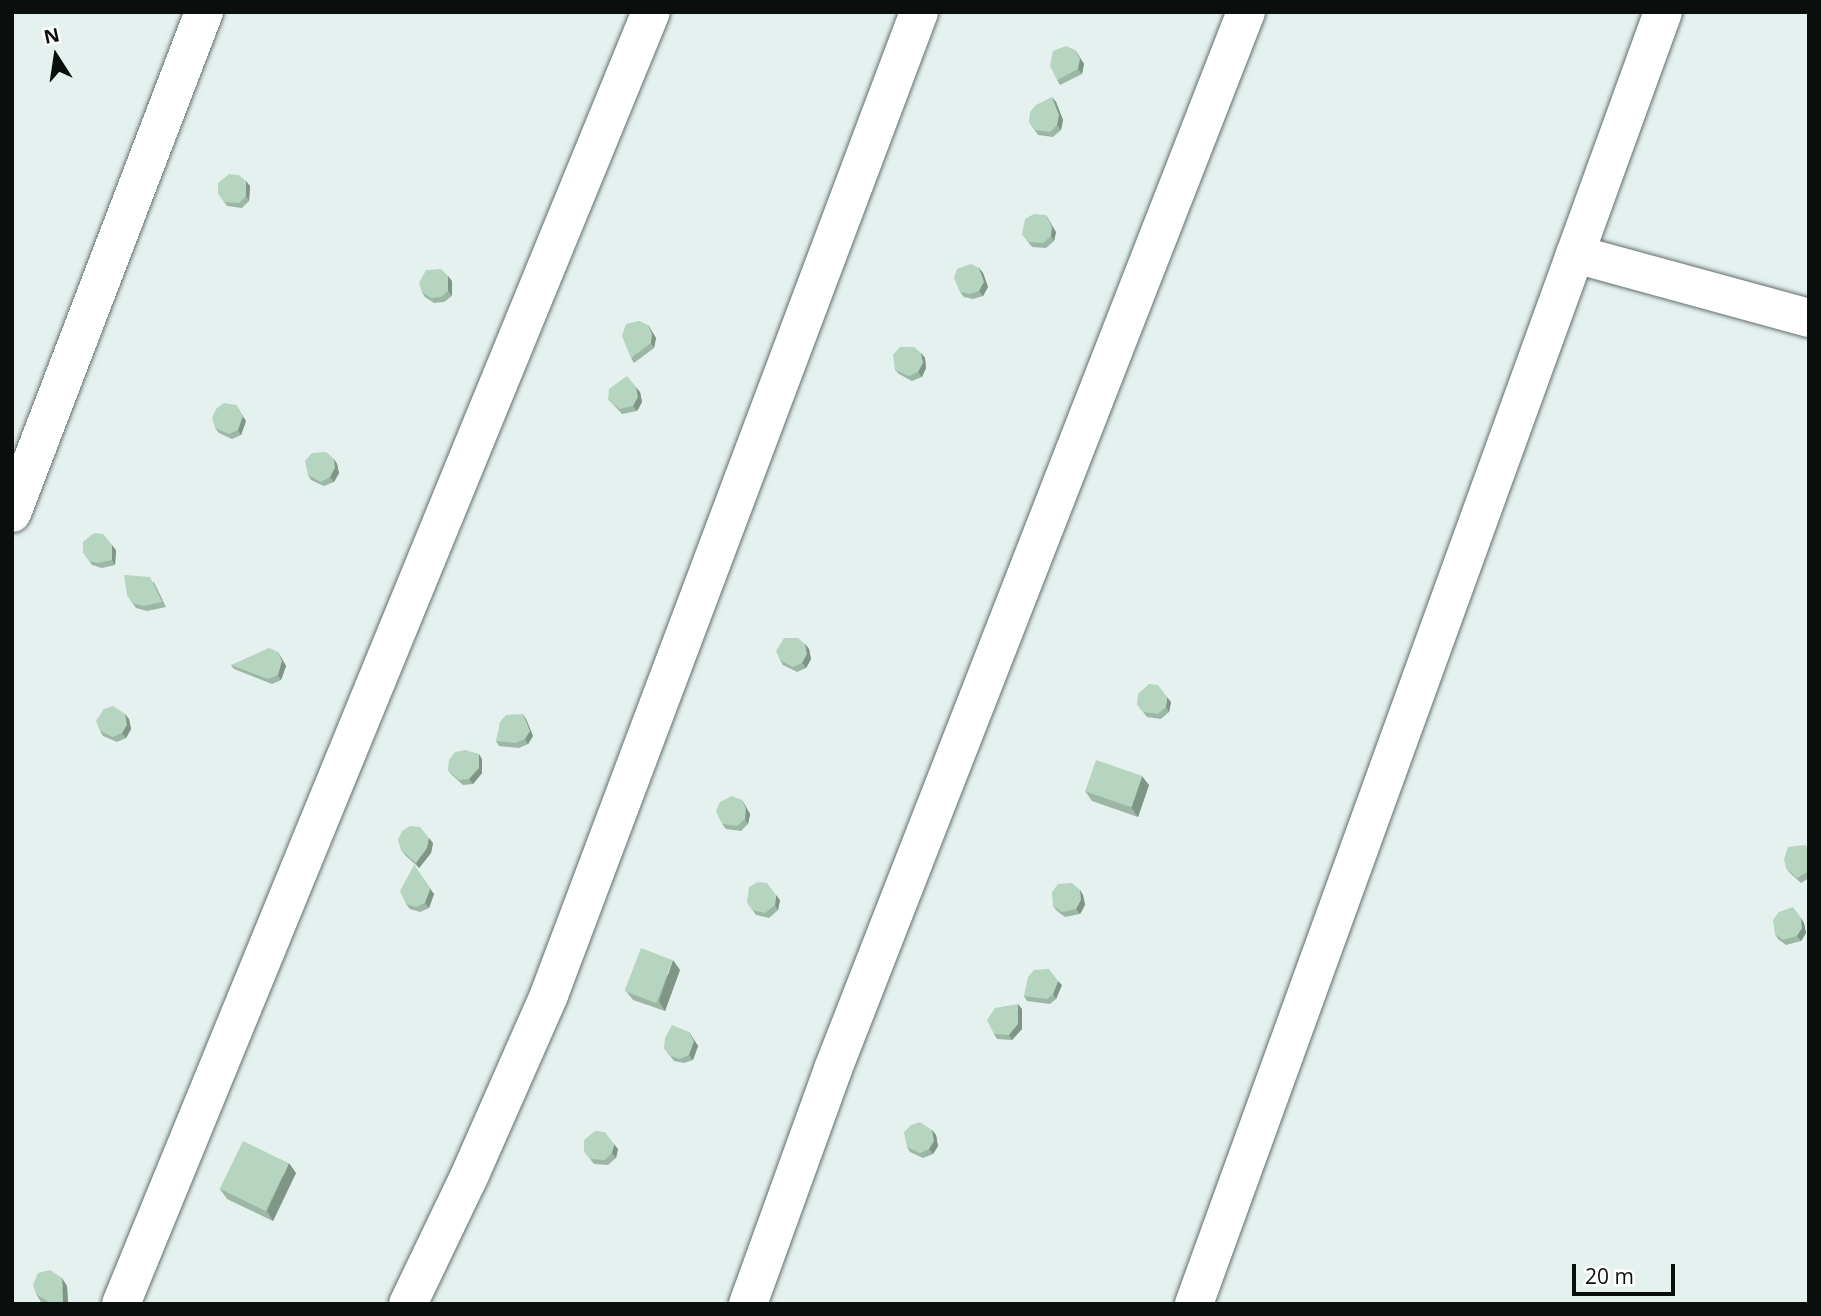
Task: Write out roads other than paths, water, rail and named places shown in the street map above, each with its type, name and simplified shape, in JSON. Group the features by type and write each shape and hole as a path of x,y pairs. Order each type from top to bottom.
{"street":[{"path":"12,513 204,12"},
{"path":"121,1304 651,12"},
{"path":"408,1304 468,1179 550,995 919,12"},
{"path":"748,1304 833,1069 1246,12"},
{"path":"1194,1304 1662,12"},
{"path":"1575,254 1809,318"}]}
